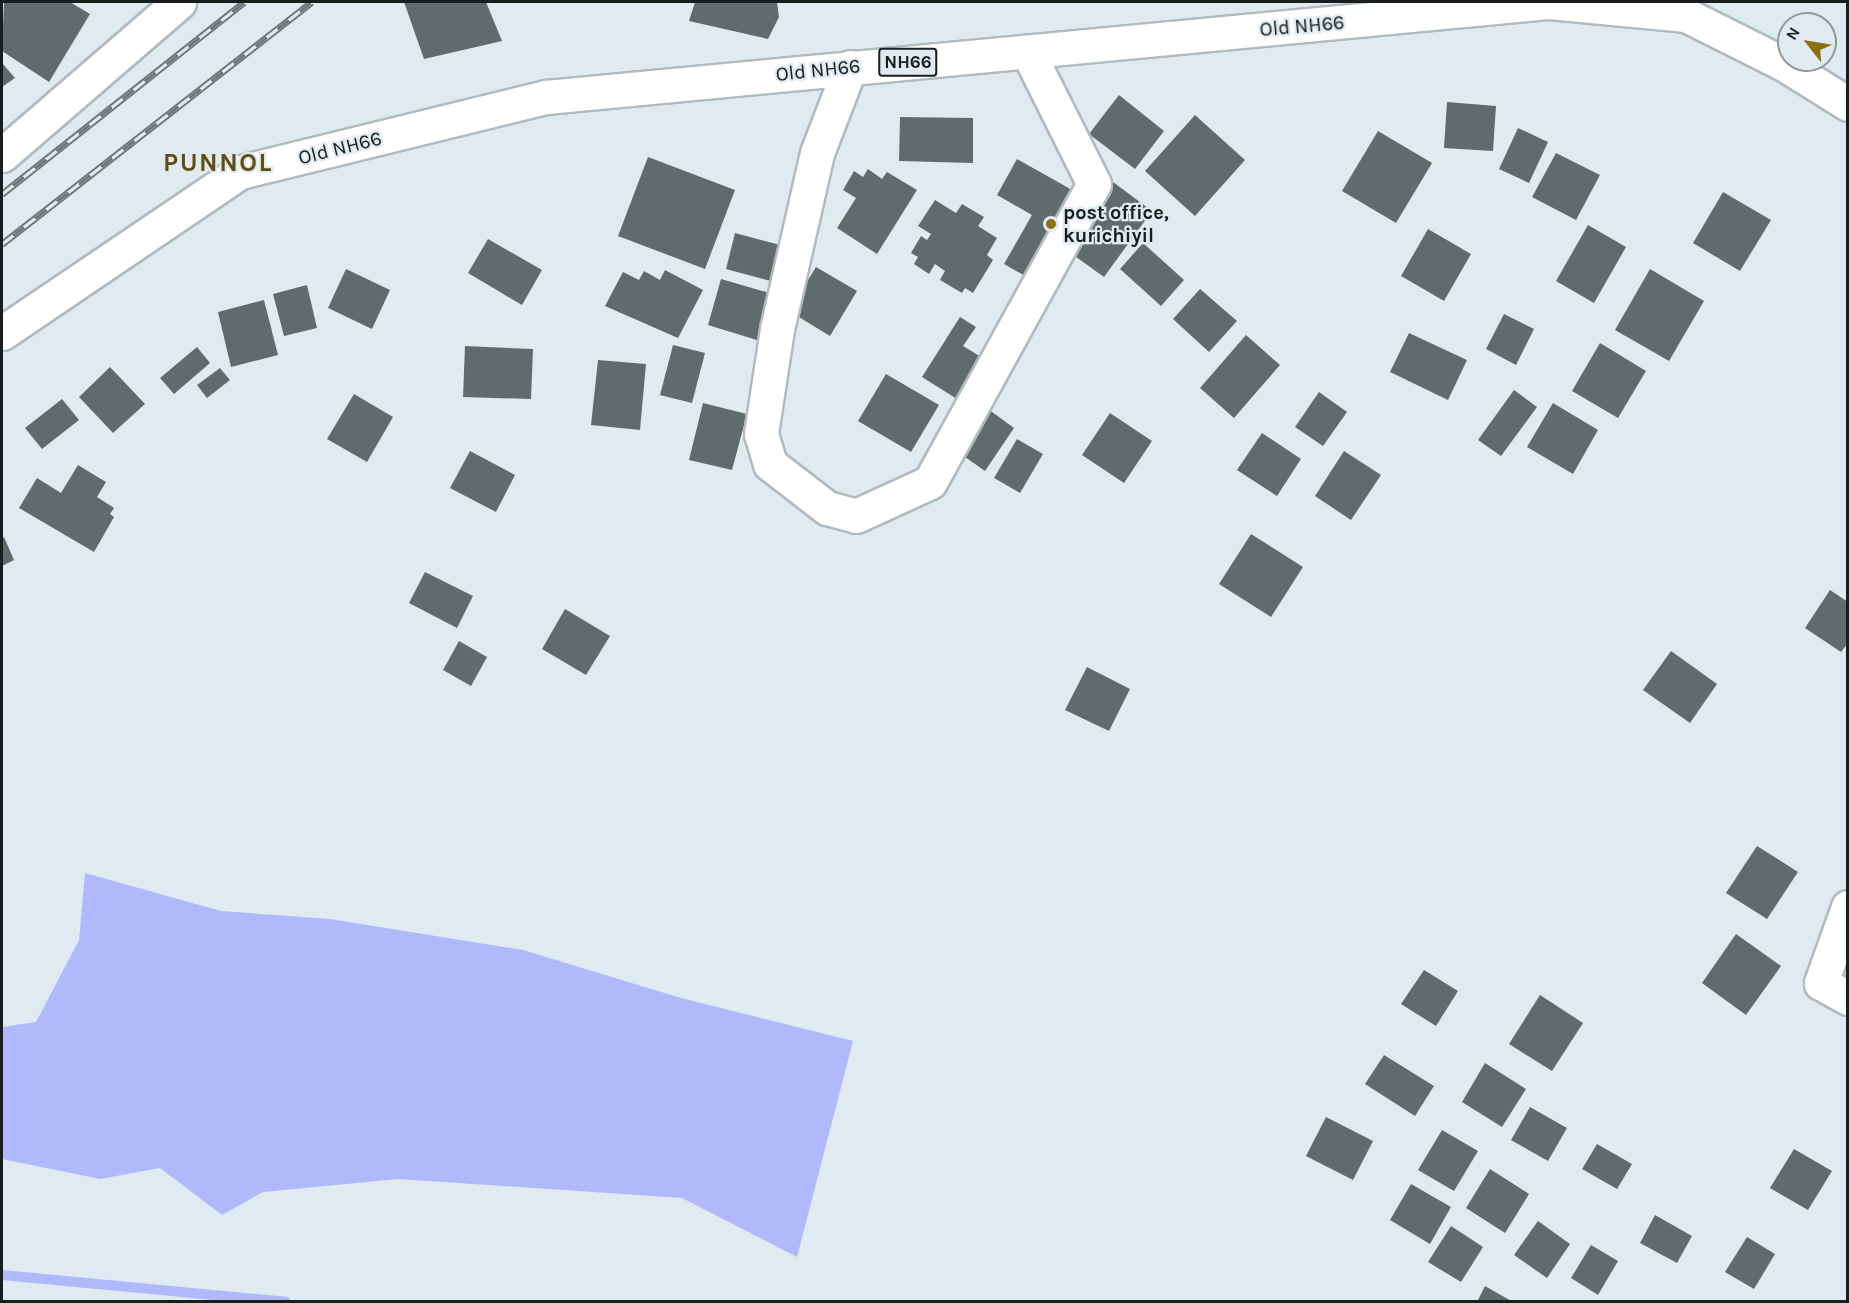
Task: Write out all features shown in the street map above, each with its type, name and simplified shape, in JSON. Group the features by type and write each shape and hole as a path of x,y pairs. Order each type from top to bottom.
{"main road":[{"path":"2,156 179,2"},
{"name":"Old NH66","path":"2,333 240,172 546,97 1549,2 1686,15 1784,64 1848,104"},
{"path":"850,67 817,153 777,328 761,434 770,464 827,508 856,516 930,482 1094,184 1028,52"},
{"path":"1848,907 1821,983 1848,998"}],"water":[{"path":"85,873 221,911 330,919 523,950 681,998 853,1041 797,1257 682,1198 398,1179 263,1192 222,1215 160,1168 100,1179 2,1159 2,1027 36,1022 79,940"}],"building":[{"path":"4,2 70,2 90,14 49,82 2,51"},
{"path":"404,2 486,2 502,41 424,59"},
{"path":"695,2 777,2 779,17 768,39 689,21"},
{"path":"2,63 15,78 2,87"},
{"path":"1119,95 1164,131 1135,169 1089,134"},
{"path":"1447,102 1496,106 1493,151 1444,148"},
{"path":"1195,115 1245,160 1195,216 1145,171"},
{"path":"900,117 973,118 973,163 899,161"},
{"path":"1518,128 1548,142 1529,183 1499,169"},
{"path":"1378,131 1432,163 1396,223 1342,191"},
{"path":"1556,153 1600,175 1576,220 1532,197"},
{"path":"648,157 735,190 705,269 618,236"},
{"path":"1017,159 1081,195 1032,280 1004,264 1032,215 997,195"},
{"path":"868,169 882,179 887,172 917,190 877,254 837,228 856,198 843,190 854,171 863,177"},
{"path":"1113,182 1152,211 1104,277 1065,249"},
{"path":"1723,192 1771,220 1740,271 1693,243"},
{"path":"935,200 956,213 962,204 984,217 978,226 997,238 987,255 993,260 973,293 965,288 962,293 940,280 945,271 935,264 929,274 914,264 918,257 911,253 921,236 927,240 931,234 918,226"},
{"path":"1588,225 1626,247 1594,303 1556,281"},
{"path":"1428,229 1471,254 1444,301 1401,276"},
{"path":"735,233 788,247 778,283 726,269"},
{"path":"488,239 542,270 522,305 468,273"},
{"path":"1143,243 1184,280 1161,306 1120,269"},
{"path":"816,267 857,291 830,336 789,311"},
{"path":"346,269 390,290 372,329 328,308"},
{"path":"1650,269 1704,301 1669,361 1615,330"},
{"path":"665,270 703,290 678,338 605,306 623,272 639,280 644,271 660,280"},
{"path":"721,279 773,294 760,341 708,325"},
{"path":"307,285 317,328 284,336 273,294"},
{"path":"1200,289 1237,321 1209,352 1173,319"},
{"path":"264,300 278,355 231,367 218,312"},
{"path":"1504,314 1534,329 1516,365 1486,349"},
{"path":"960,317 976,327 963,346 983,358 957,399 922,377"},
{"path":"1409,333 1467,360 1448,400 1390,372"},
{"path":"1246,335 1280,365 1234,418 1200,388"},
{"path":"1600,343 1646,371 1618,418 1572,391"},
{"path":"673,345 705,353 692,403 660,395"},
{"path":"465,346 533,349 531,399 463,397"},
{"path":"197,347 210,363 174,394 160,378"},
{"path":"598,360 646,364 640,430 591,425"},
{"path":"110,367 145,404 113,433 79,397"},
{"path":"220,368 230,380 207,398 197,385"},
{"path":"886,374 939,405 911,452 858,421"},
{"path":"1514,390 1537,407 1501,456 1478,440"},
{"path":"1319,392 1347,412 1323,446 1295,427"},
{"path":"354,394 393,417 367,462 327,439"},
{"path":"62,399 79,420 42,449 25,428"},
{"path":"703,403 747,414 732,470 689,460"},
{"path":"1553,403 1598,430 1573,474 1527,447"},
{"path":"988,409 1014,428 985,471 958,452"},
{"path":"1110,413 1152,441 1124,483 1082,455"},
{"path":"1262,433 1301,459 1277,496 1237,470"},
{"path":"1017,439 1043,454 1020,493 994,478"},
{"path":"470,451 515,475 496,512 450,488"},
{"path":"1344,451 1381,475 1351,520 1315,496"},
{"path":"78,465 106,482 97,497 114,508 110,514 114,517 94,552 19,508 37,478 61,493"},
{"path":"1251,534 1303,567 1271,617 1219,584"},
{"path":"4,537 14,560 2,566 2,538"},
{"path":"425,572 473,596 457,628 409,603"},
{"path":"1830,590 1848,602 1848,643 1841,652 1805,628"},
{"path":"565,609 610,636 586,675 542,649"},
{"path":"459,641 487,657 471,686 443,670"},
{"path":"1671,651 1717,684 1690,723 1643,690"},
{"path":"1087,667 1130,689 1109,731 1065,710"},
{"path":"1757,846 1798,872 1767,919 1726,893"},
{"path":"1736,934 1781,966 1746,1015 1702,983"},
{"path":"1424,970 1458,991 1436,1026 1401,1004"},
{"path":"1540,995 1583,1023 1552,1071 1509,1044"},
{"path":"1384,1055 1434,1086 1415,1116 1365,1084"},
{"path":"1485,1063 1526,1089 1502,1127 1462,1102"},
{"path":"1530,1107 1567,1128 1548,1161 1511,1140"},
{"path":"1326,1117 1373,1141 1353,1180 1306,1156"},
{"path":"1442,1130 1478,1151 1454,1191 1418,1170"},
{"path":"1597,1144 1632,1164 1617,1189 1582,1169"},
{"path":"1794,1149 1832,1171 1808,1210 1770,1188"},
{"path":"1490,1169 1529,1194 1505,1233 1466,1208"},
{"path":"1411,1184 1451,1207 1430,1244 1390,1220"},
{"path":"1655,1215 1692,1236 1677,1263 1640,1243"},
{"path":"1538,1221 1570,1244 1547,1278 1514,1255"},
{"path":"1451,1226 1483,1247 1461,1282 1428,1262"},
{"path":"1747,1237 1775,1254 1754,1289 1725,1272"},
{"path":"1591,1245 1618,1261 1598,1295 1571,1278"},
{"path":"1485,1286 1513,1302 1477,1302"}],"waterway":[{"path":"2,1275 286,1302"}],"railway":[{"path":"2,194 244,2"},
{"path":"2,244 312,2"}],"place":[{"name":"post office, kurichiyil","path":"1051,224"}],"district":[{"name":"PUNNOL","path":"218,163"}]}
